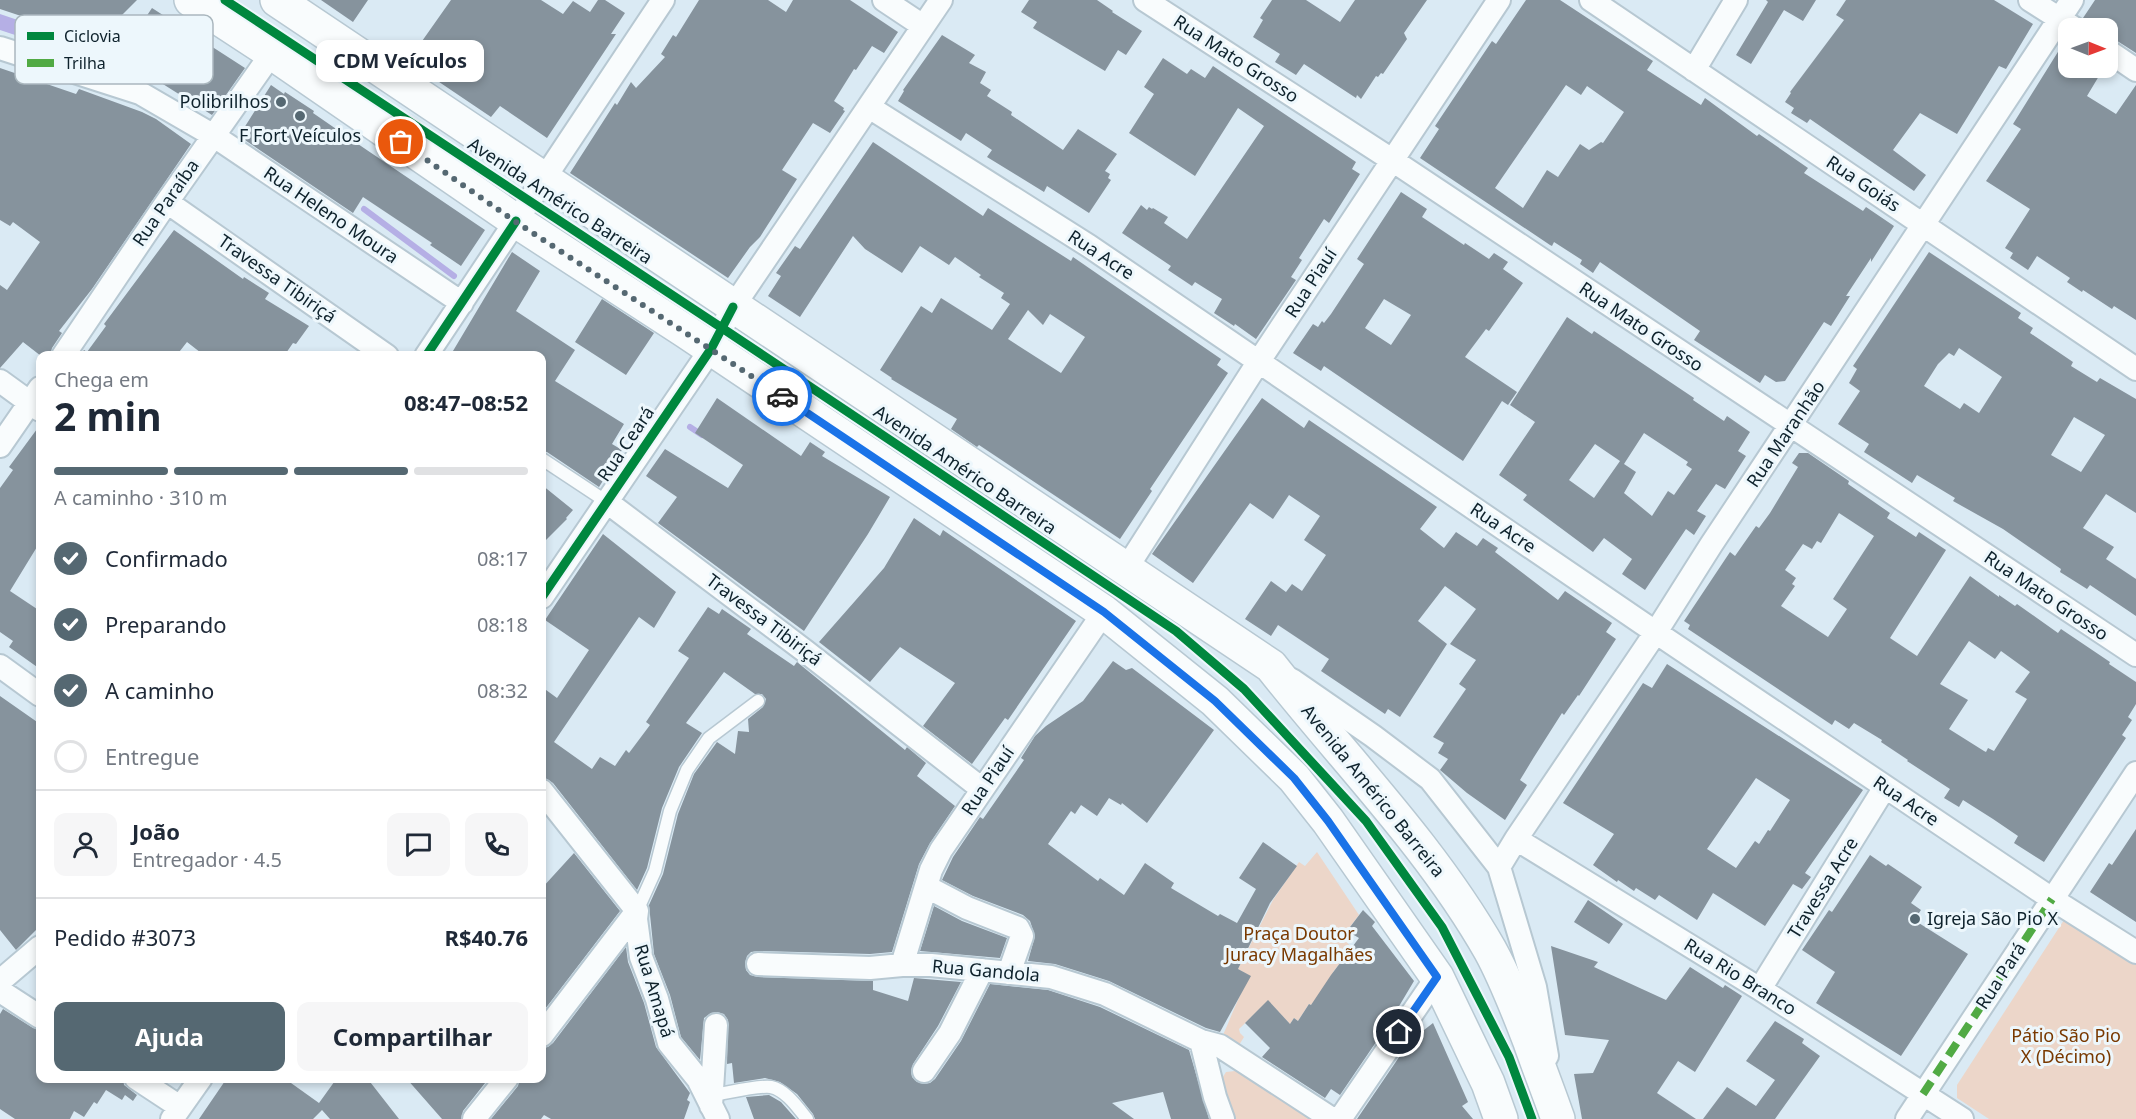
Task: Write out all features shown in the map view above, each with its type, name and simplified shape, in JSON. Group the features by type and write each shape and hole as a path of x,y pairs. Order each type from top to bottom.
{"main road":[{"path":"190,0 272,53 516,222 711,349 1104,612 1215,701 1294,778 1335,830 1437,977 1488,1083 1501,1119"},
{"name":"Avenida Américo Barreira","path":"295,5 544,180 1271,666 1428,855 1463,905 1491,952 1514,1002 1558,1118"}],"street":[{"path":"429,351 663,0"},
{"path":"884,0 923,26"},
{"name":"Rua Ceará","path":"546,591 711,349 734,307 941,0"},
{"name":"Rua Mato Grosso","path":"1145,0 1392,160 2136,656"},
{"name":"Rua Piauí","path":"1126,568 1259,361 1499,0"},
{"name":"Rua Goiás","path":"1591,0 2136,369"},
{"path":"1694,70 1736,0"},
{"path":"2030,0 2058,18"},
{"name":"Rua Maranhão","path":"2068,18 2072,0"},
{"name":"Rua Maranhão","path":"1499,867 1791,427 1922,224 2058,36"},
{"name":"Rua Heleno Moura","path":"0,48 15,53"},
{"name":"Rua Paraíba","path":"66,351 167,202 272,53"},
{"path":"2118,58 2136,70"},
{"name":"Rua Heleno Moura","path":"113,84 132,90 214,136 462,303"},
{"name":"Rua Acre","path":"868,107 1089,246 1656,632 2052,899 2136,952"},
{"name":"Travessa Tibiriçá","path":"167,202 380,351"},
{"path":"0,381 36,399"},
{"path":"0,446 36,401"},
{"name":"Travessa Tibiriçá","path":"607,502 805,651 982,789"},
{"name":"Rua Piauí","path":"902,965 931,870 941,850 1104,612"},
{"path":"0,666 36,692"},
{"name":"Avenida Américo Barreira","path":"1271,666 1365,730 1430,779 1499,867 1535,987 1558,1118"},
{"name":"Rua Pará","path":"1907,1119 2136,773"},
{"name":"Travessa Acre","path":"1760,989 1886,787"},
{"path":"546,796 637,911 546,1030"},
{"name":"Rua Rio Branco","path":"1516,839 1760,989 1962,1119"},
{"path":"927,887 967,908 1018,928 1022,936 1009,973"},
{"name":"Rua Amapá","path":"637,911 640,957 657,999 669,1043 698,1080 713,1109"},
{"path":"4,969 36,949"},
{"name":"Rua Gandola","path":"758,964 870,968 902,965 1051,977 1097,991 1201,1041 1220,1046 1236,1054 1332,1119"},
{"path":"924,1071 950,1033 982,970"},
{"path":"1340,1119 1437,977"},
{"path":"0,991 36,1014"},
{"path":"713,1109 716,1025"},
{"path":"1201,1041 1223,1119"},
{"path":"142,1083 176,1113 197,1083"},
{"path":"474,1119 503,1083"}],"lane":[{"name":"Travessa Tibiriçá","path":"546,462 607,502"},
{"path":"637,911 655,871 670,811 687,770 709,738 758,701"},
{"path":"713,1109 763,1087 772,1087 795,1104 807,1119"}],"green space":[{"name":"Praça Doutor Juracy Magalhães","path":"1317,852 1359,915 1342,937 1355,951 1341,962 1333,972 1337,975 1311,1005 1309,1004 1298,1021 1294,1018 1290,1024 1268,1001 1239,1029 1244,1037 1239,1045 1223,1035 1250,976 1238,969 1273,900 1299,862 1305,866"},
{"name":"Pátio São Pio X (Décimo)","path":"2064,920 2136,962 2136,1119 1989,1119 1957,1098 1957,1085"},
{"path":"1235,1071 1246,1075 1313,1119 1229,1119 1221,1080 1226,1072"}],"shaded area":[{"path":"0,14 15,19 15,35 0,30"}],"building":[{"path":"0,0 137,0 122,15 18,15 0,9"},
{"path":"321,0 368,0 353,22"},
{"path":"451,0 541,0 563,14 573,1 590,12 598,0 605,0 625,13 611,34 616,34 547,138 500,106 491,117 408,61"},
{"path":"699,0 768,0 786,12 793,0 850,0 898,32 884,53 872,46 856,70 854,69 834,101 845,111 830,133 813,123 782,170 797,179 760,237 728,278 570,173 631,82 636,88 665,57 661,54 673,35 676,37"},
{"path":"1029,0 1097,0 1142,31 1126,55 1118,50 1105,71 1033,28 1037,22 1021,12"},
{"path":"1272,0 1306,0 1340,22 1355,0 1427,0 1404,33 1407,39 1383,74 1376,76 1361,99 1304,64 1296,75 1275,62 1280,54 1253,37 1263,20 1260,18"},
{"path":"1526,0 1560,0 1653,61 1647,70 1701,105 1705,98 1757,136 1759,134 1808,168 1804,173 1863,211 1866,207 1894,226 1846,296 1850,296 1831,326 1824,322 1785,381 1776,382 1765,375 1760,383 1694,340 1700,331 1600,262 1593,273 1580,264 1582,260 1554,242 1552,246 1550,245 1420,158 1439,129 1435,126 1492,41 1496,44","holes":["1566,85 1581,95 1587,86 1624,112 1603,143 1589,150 1580,144 1558,177 1547,170 1523,208 1495,188"]},
{"path":"1766,0 1816,0 1803,21 1784,10 1751,64 1736,55 1768,2"},
{"path":"1846,0 1994,0 2033,24 2006,69 1999,66 1957,134 1920,113 1893,150 1926,175 1914,191 1810,119 1807,123 1791,113 1794,108 1785,102 1844,20 1836,15"},
{"path":"2095,0 2136,0 2136,53 2118,41 2118,18 2083,18"},
{"path":"152,8 163,15 147,15"},
{"path":"942,35 975,55 969,63 986,72 980,83 991,90 987,96 1012,112 1011,115 1063,150 1078,129 1117,154 1105,171 1110,174 1108,178 1111,180 1089,213 1047,186 1044,192 987,157 992,150 966,133 961,141 898,101 903,90"},
{"path":"213,47 245,68 212,115 163,84 213,84"},
{"path":"2058,52 2058,78 2098,78 2087,96 2116,114 2136,85 2136,320 2114,306 2112,309 2083,290 2082,292 2067,282 2070,278 2037,256 2028,270 2010,258 2013,253 2005,248 2030,209 1986,181 2021,129 2013,124"},
{"path":"1163,58 1187,74 1191,69 1205,78 1213,66 1356,162 1352,169 1360,174 1329,223 1324,219 1299,258 1302,260 1291,277 1296,280 1256,339 1214,313 1222,299 1195,282 1192,286 1168,270 1171,266 1122,233 1141,205 1147,210 1149,207 1153,208 1168,217 1164,223 1187,239 1264,126 1238,108 1195,176 1129,133 1154,94 1144,87"},
{"path":"0,68 15,73 15,84 47,84 76,94 79,89 142,112 191,144 92,289 59,331 62,333 51,351 36,352 23,342 0,368 0,285 7,290 40,242 13,222 10,226 0,220"},
{"path":"271,85 314,111 313,113 485,230 461,266 430,245 432,243 363,197 353,213 239,136"},
{"path":"873,142 983,216 988,208 1071,261 1073,257 1221,359 1217,365 1228,373 1150,489 1152,491 1120,539 979,445 977,447 951,429 957,419 880,370 921,306 932,313 941,298 992,330 1010,304 1001,298 1004,293 979,277 981,275 955,257 949,265 920,246 902,273 865,249 853,236 800,317 768,296 781,276 776,273 795,246 800,249","holes":["1028,310 1043,325 1050,314 1085,337 1061,373 1008,339"]},
{"path":"1401,192 1427,209 1422,217 1464,245 1465,243 1489,259 1494,253 1508,262 1503,269 1523,283 1489,331 1486,329 1465,357 1517,392 1508,405 1502,401 1463,461 1324,366 1321,371 1293,353 1313,324 1318,327 1331,314 1364,264 1357,259","holes":["1384,299 1411,315 1391,345 1365,328"]},
{"path":"174,230 243,279 244,277 269,293 265,299 309,326 296,344 293,343 287,351 199,351 187,342 180,351 88,351 106,326 104,324"},
{"path":"512,252 540,271 516,311 575,350 555,381 624,424 612,444 622,450 599,487 546,452 546,351 453,351"},
{"path":"1929,252 2021,313 2018,318 2033,328 2030,333 2073,362 2071,366 2097,382 2100,378 2136,399 2136,513 2106,494 2083,528 2114,547 2106,559 2136,579 2136,616 2090,585 2087,589 2060,572 2061,569 2003,529 1953,501 1955,498 1917,475 1912,483 1864,452 1869,444 1838,424 1860,391 1849,383 1857,369 1853,366","holes":["1959,348 2002,377 1979,413 1964,403 1960,409 1924,386 1938,364 1949,353 1954,356","2074,417 2105,435 2081,472 2051,455"]},
{"path":"602,299 654,333 626,375 575,342"},
{"path":"1567,317 1592,334 1594,331 1694,398 1693,400 1724,421 1727,416 1750,432 1738,451 1746,456 1725,489 1716,484 1697,511 1706,516 1694,535 1686,529 1645,590 1622,574 1632,559 1604,538 1593,552 1523,500 1527,495 1499,475 1535,422 1510,405","holes":["1644,433 1688,462 1686,465 1692,469 1674,495 1668,491 1652,516 1624,493 1636,472 1624,464","1595,444 1620,461 1594,498 1569,480"]},
{"path":"717,398 801,456 810,442 825,452 822,456 890,497 804,631 658,523 677,497 646,476 665,449 728,488 743,465 695,433"},
{"path":"1262,398 1304,428 1309,420 1437,507 1420,529 1444,548 1456,532 1477,546 1483,538 1498,548 1495,552 1558,600 1565,591 1612,623 1606,632 1616,639 1579,696 1564,715 1562,713 1534,757 1520,780 1527,785 1505,820 1440,770 1448,759 1438,753 1444,743 1433,737 1466,689 1459,684 1476,660 1450,644 1476,609 1445,586 1418,621 1447,644 1400,717 1388,709 1385,714 1321,671 1329,659 1278,625 1271,636 1245,619 1271,581 1286,592 1292,584 1302,591 1326,555 1304,540 1320,516 1289,495 1273,519 1250,503 1193,583 1152,554"},
{"path":"36,430 36,549 10,591 36,608 36,666 9,647 13,641 0,632 0,488 13,470 9,467"},
{"path":"1799,453 1808,453 1890,513 1887,518 1916,537 1919,532 1946,550 1890,638 1917,656 1970,576 1999,597 1999,595 2015,606 2017,604 2058,633 2061,629 2136,682 2136,704 2128,717 2132,720 2122,735 2126,738 2044,862 2014,843 2018,836 1993,819 1963,800 1959,807 1944,798 1950,789 1907,761 1881,742 1882,740 1854,723 1849,729 1835,720 1832,725 1688,629 1690,625 1684,621 1730,552 1735,556 1756,526 1759,528 1770,513 1798,467 1792,463","holes":["1839,513 1874,536 1833,599 1847,609 1828,637 1781,606 1795,586 1792,584 1796,578 1785,570 1803,544 1812,549 1817,541 1821,543","1969,641 1995,659 2001,651 2030,672 2015,692 2027,699 1994,751 1988,748 1986,752 1949,729 1968,700 1940,684"]},
{"path":"546,488 573,510 546,540"},
{"path":"914,518 940,536 943,530 1076,621 1008,720 1005,718 972,764 923,726 955,683 900,647 870,682 819,642 884,568"},
{"path":"603,534 676,592 654,628 639,617 554,742 592,769 600,757 615,766 626,750 629,753 650,725 646,722 689,658 678,651 708,607 719,614 722,609 751,629 747,634 794,666 797,662 905,750 907,747 926,763 917,776 955,806 919,864 892,952 870,954 751,952 745,963 750,975 873,981 873,990 908,1001 914,978 961,982 938,1026 913,1064 912,1077 924,1084 935,1079 961,1041 990,984 1048,990 1100,1007 1189,1050 1209,1119 1171,1119 1163,1092 1112,1103 1134,1119 815,1119 797,1094 780,1082 765,1078 734,1083 732,1063 727,1064 728,1020 724,1014 717,1012 704,1018 700,1060 681,1037 670,995 654,954 649,905 663,874 678,814 694,774 717,742 735,754 738,731 749,732 748,719 763,707 766,699 762,694 755,694 724,672 686,723 702,733 679,767 662,808 647,868 637,890 553,783 546,779 546,690 557,698 589,650 546,619"},
{"path":"1113,661 1126,670 1132,668 1214,730 1147,823 1122,803 1121,805 1109,798 1097,816 1081,805 1075,814 1071,811 1048,844 1098,881 1100,878 1124,895 1145,863 1174,883 1171,888 1218,916 1220,914 1237,923 1256,889 1239,878 1263,842 1297,866 1270,903 1238,969 1251,976 1220,1032 1206,1028 1109,981 1055,964 1028,961 1035,936 1030,921 1023,915 973,896 942,880 953,857 980,817 983,819 1024,760 1021,758 1035,736 1083,701"},
{"path":"1667,664 1863,790 1805,873 1811,877 1802,889 1793,884 1765,926 1713,893 1697,920 1659,895 1655,900 1636,888 1634,891 1618,880 1617,882 1593,865 1614,834 1563,803 1643,683 1652,688","holes":["1756,778 1790,800 1770,831 1768,830 1759,844 1755,841 1736,868 1707,849"]},
{"path":"0,696 36,721 36,930 16,950 0,930"},
{"path":"2136,829 2136,922 2090,892 2109,863 2112,865"},
{"path":"574,853 620,911 546,1008 546,884"},
{"name":"Igreja São Pio X","path":"1870,855 1922,887 1911,903 1921,910 1914,920 1968,954 1901,1056 1816,1003 1835,972 1802,950 1829,910 1832,912"},
{"path":"1588,900 1623,924 1609,944 1574,922"},
{"path":"934,906 962,921 1007,938 1000,958 920,951"},
{"path":"1363,910 1375,922 1372,926 1414,981 1389,1023 1340,1095 1331,1089 1325,1098 1262,1057 1270,1048 1245,1023 1268,1000 1290,1024 1294,1018 1298,1021 1359,938 1347,931"},
{"path":"1551,946 1598,962 1594,967 1666,1000 1690,967 1723,988 1725,985 1742,996 1695,1072 1678,1061 1657,1093 1696,1119 1582,1119 1574,1074 1593,1073 1609,1040 1565,1035"},
{"path":"626,947 628,962 644,1003 656,1047 690,1093 687,1100 690,1102 684,1119 551,1119 544,1115 541,1119 491,1119 519,1083 546,1083 546,1047 553,1043"},
{"path":"3,1009 36,1029 36,1083 124,1083 137,1095 133,1101 125,1095 122,1100 106,1090 97,1104 94,1102 84,1117 74,1111 70,1119 15,1119 0,1109 0,1014"},
{"path":"1775,1021 1804,1039 1802,1043 1820,1056 1775,1119 1703,1119 1727,1087 1756,1106 1775,1080 1746,1061"},
{"path":"1433,1023 1468,1102 1462,1106 1473,1119 1357,1119 1410,1041"},
{"path":"224,1083 291,1083 319,1103 333,1083 371,1083 399,1119 330,1119 322,1110 313,1119 199,1119"},
{"path":"410,1083 485,1083 463,1111 461,1119 442,1119"},
{"path":"769,1095 781,1102 796,1119 754,1119 746,1097"}],"waterway":[{"path":"364,209 454,276"},
{"path":"690,427 702,435"}],"marked path":[{"path":"1923,1094 2052,899"}],"cycle path":[{"path":"225,0 1176,631 1244,689 1366,821 1442,927 1509,1057 1532,1119"},
{"path":"429,351 516,221"},
{"path":"546,591 711,349 733,307"}],"way so far":[{"path":"401,142 516,222 686,331 782,396"}],"place":[{"name":"Polibrilhos","path":"281,102"},
{"name":"F Fort Veículos","path":"300,116"},
{"name":"CDM Veículos","path":"401,142"},
{"name":"Igreja São Pio X","path":"1915,919"}],"route":[{"path":"782,396 1104,612 1215,701 1294,778 1328,821 1437,977 1399,1032"}]}
